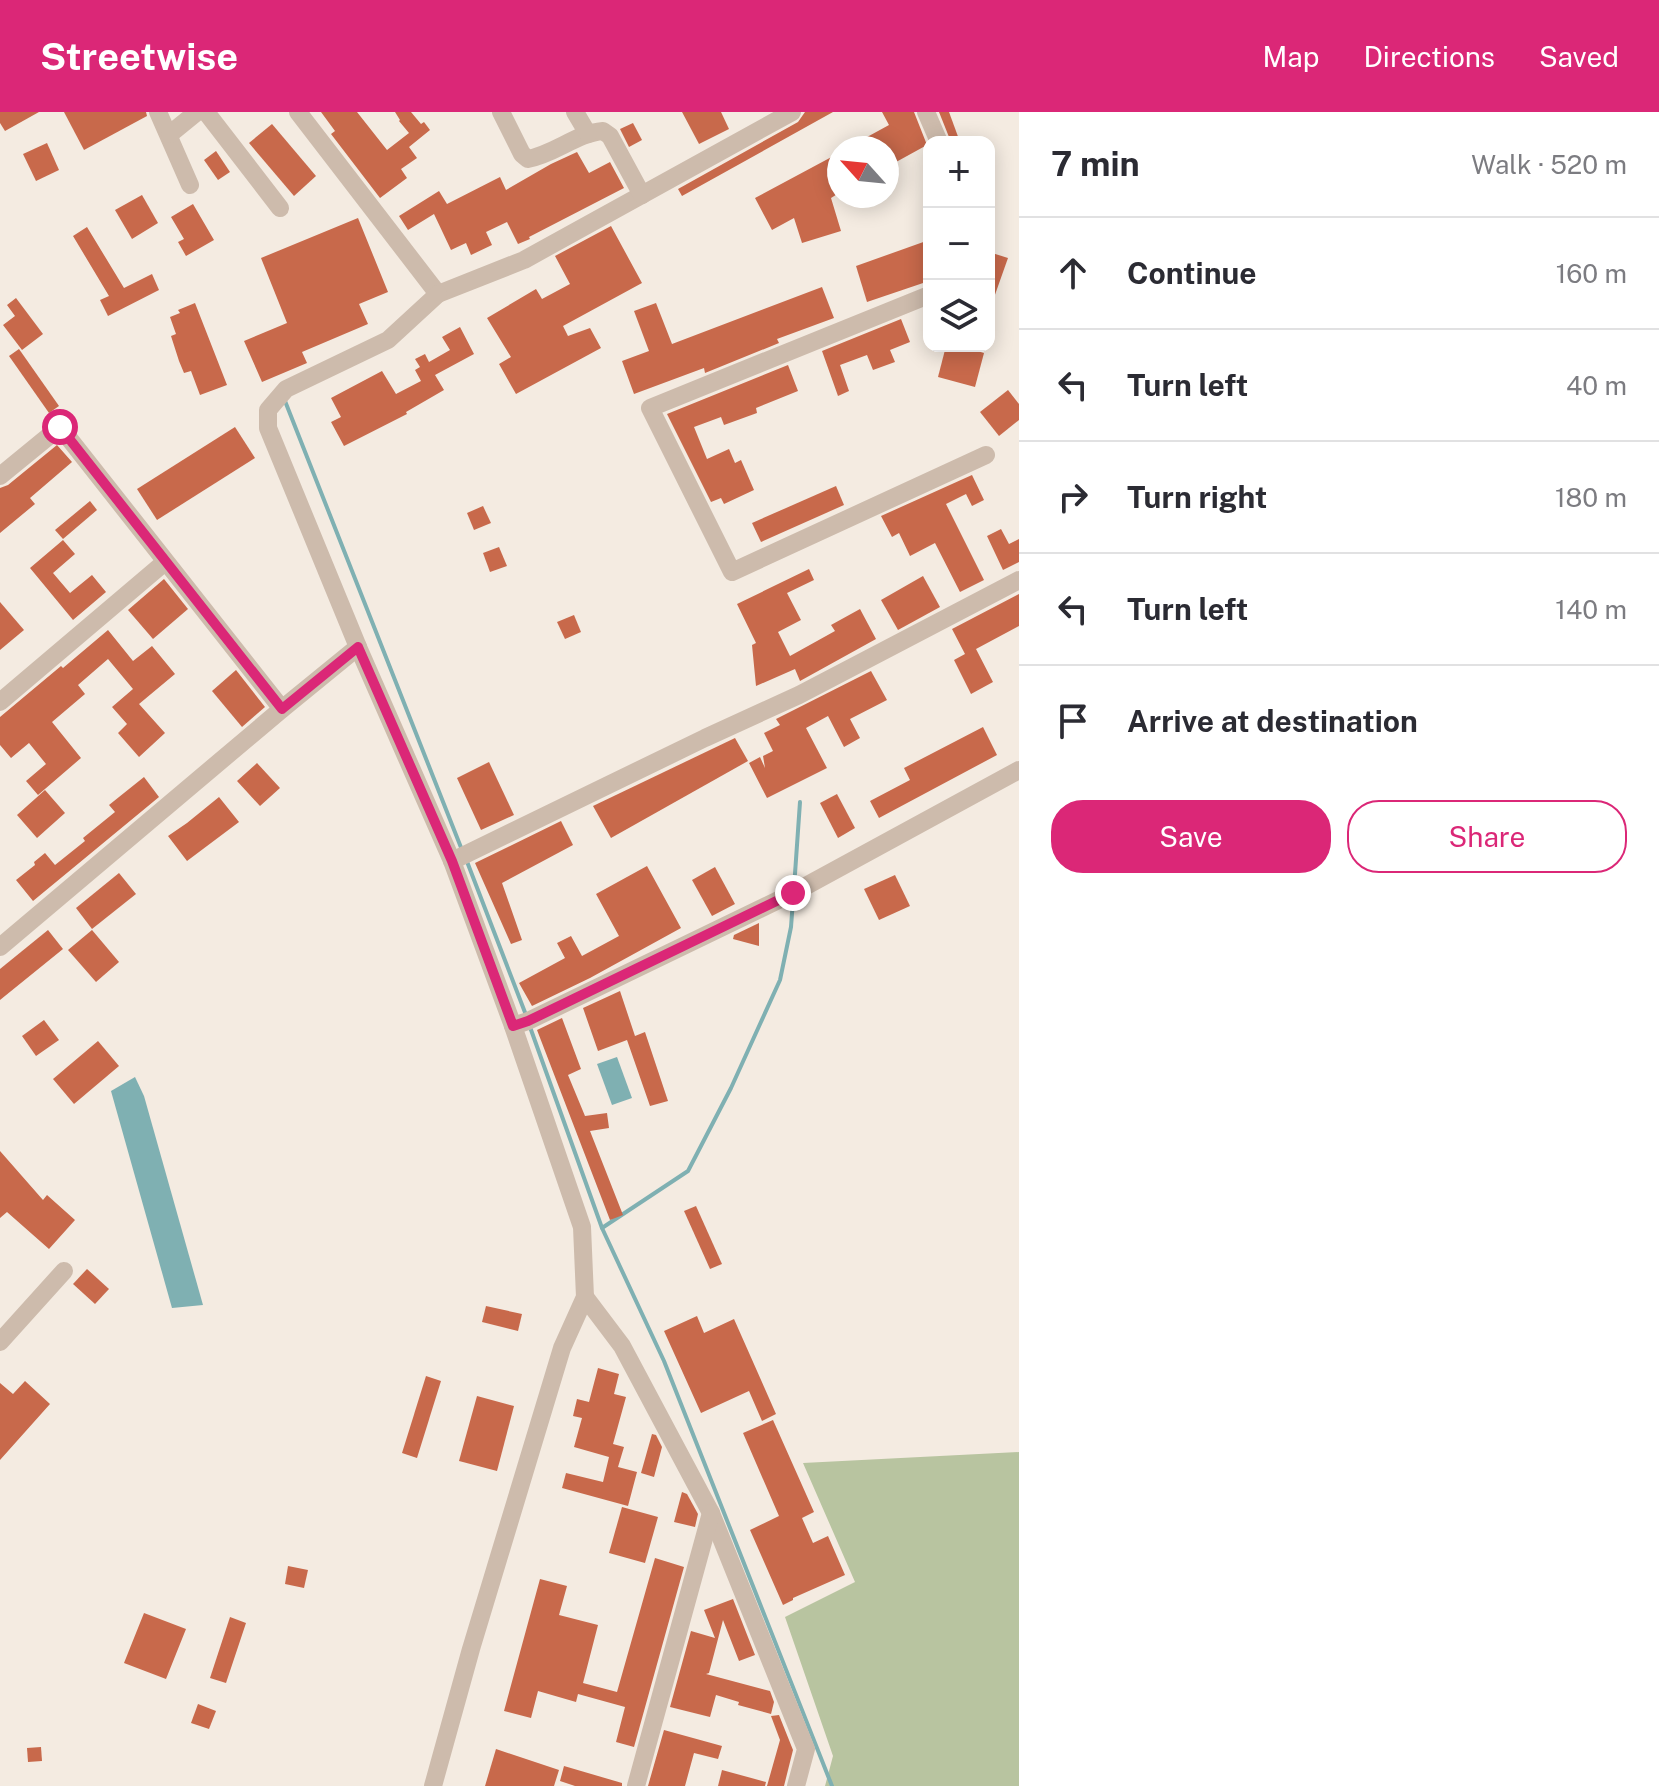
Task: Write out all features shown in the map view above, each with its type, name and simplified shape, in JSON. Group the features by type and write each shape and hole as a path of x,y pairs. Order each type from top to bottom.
{"street":[{"path":"158,112 190,185"},
{"path":"170,134 197,112"},
{"path":"206,112 280,208"},
{"path":"298,112 438,294"},
{"path":"501,112 522,154 528,159 588,134 603,131 610,136 642,195"},
{"path":"575,112 588,134"},
{"path":"433,1786 562,1348 585,1297 582,1227 513,1026 460,857 358,647 268,428 268,410 286,389 388,340 438,294 524,260 642,195 769,118 792,112"},
{"path":"926,112 936,136"},
{"path":"923,297 650,408 732,572 986,455"},
{"path":"0,476 60,427 282,709"},
{"path":"0,702 165,562"},
{"path":"460,857 799,695 1019,580"},
{"path":"0,947 358,647"},
{"path":"513,1026 793,893 1019,770"},
{"path":"0,1342 64,1271"},
{"path":"585,1297 622,1346 711,1513 806,1749 796,1786"},
{"path":"636,1786 711,1513"}],"green space":[{"path":"1019,1452 1019,1786 825,1786 833,1756 785,1617 855,1582 803,1463"}],"water":[{"path":"617,1057 632,1098 612,1105 597,1064"},
{"path":"135,1077 144,1096 203,1305 172,1308 111,1091"}],"building":[{"path":"0,112 39,112 5,131 0,123"},
{"path":"64,112 146,112 147,116 84,150"},
{"path":"321,112 357,112 387,150 409,133 395,112 411,112 430,130 409,147 417,158 401,169 407,178 380,198 331,134 335,131"},
{"path":"682,112 721,112 729,129 699,144"},
{"path":"805,112 833,112 682,196 678,189 798,122"},
{"path":"882,112 914,112 923,136 923,147 899,160 899,136 869,136 889,125"},
{"path":"939,112 949,112 958,136 949,136"},
{"path":"633,123 642,140 629,147 620,129"},
{"path":"272,124 316,176 294,196 249,143"},
{"path":"47,143 59,170 36,181 23,154"},
{"path":"216,151 230,172 218,180 204,160"},
{"path":"577,152 589,173 610,162 624,188 518,244 507,222 486,232 492,245 471,255 466,243 451,250 434,214 408,230 399,216 439,191 447,204 500,177 506,190"},
{"path":"827,159 827,208 834,208 841,231 802,243 794,218 772,230 755,198"},
{"path":"142,195 158,223 132,239 115,210"},
{"path":"193,204 214,240 186,256 178,242 184,239 171,217"},
{"path":"358,218 388,292 359,304 368,324 302,352 307,363 262,382 244,341 287,323 261,258"},
{"path":"611,226 642,283 563,326 568,336 590,328 601,348 516,394 499,364 511,357 487,318 536,289 542,299 570,284 555,256"},
{"path":"87,227 124,288 152,274 159,290 108,316 100,300 109,296 73,236"},
{"path":"923,242 923,283 867,302 856,266"},
{"path":"995,254 1008,258 995,295"},
{"path":"822,287 834,318 777,339 779,343 705,373 704,368 634,394 622,361 649,351 634,311 656,303 672,344"},
{"path":"16,298 43,334 22,350 3,325 15,316 7,305"},
{"path":"195,303 227,385 200,395 191,371 184,373 171,336 176,334 170,317"},
{"path":"901,319 910,342 890,350 895,362 873,370 867,355 840,365 849,391 838,396 822,351"},
{"path":"460,327 474,354 435,375 444,390 407,414 344,446 331,422 341,417 331,398 382,371 396,394 421,381 415,370 420,367 415,359 425,354 429,362 450,350 442,337"},
{"path":"19,349 59,406 49,413 9,356"},
{"path":"944,352 984,353 975,387 938,377"},
{"path":"788,365 798,391 756,408 757,413 724,425 721,417 694,427 707,459 729,449 735,463 741,460 754,490 724,504 721,498 711,502 667,414"},
{"path":"1008,390 1019,404 1019,420 999,436 980,412"},
{"path":"235,427 255,458 157,520 137,489"},
{"path":"57,445 72,462 30,498 35,504 0,533 0,488 8,485"},
{"path":"972,475 984,500 972,506 966,494 946,504 984,580 960,592 935,543 910,556 899,533 892,537 881,516"},
{"path":"836,486 844,505 761,542 752,523"},
{"path":"90,501 97,510 63,539 55,530"},
{"path":"483,506 491,523 474,530 467,513"},
{"path":"1001,529 1009,544 1019,539 1019,562 1003,570 987,536"},
{"path":"63,540 75,554 53,573 70,593 92,575 106,592 73,620 30,568"},
{"path":"499,547 507,566 490,572 483,553"},
{"path":"809,569 814,580 787,593 801,620 778,632 790,656 835,631 831,625 860,609 876,639 800,681 795,669 756,686 752,645 756,643 737,604"},
{"path":"923,576 940,607 898,630 881,600"},
{"path":"164,579 188,609 153,639 128,610"},
{"path":"1019,594 1019,626 976,649 993,682 971,694 954,660 965,654 952,629"},
{"path":"0,602 24,630 0,650"},
{"path":"574,615 581,632 565,639 557,622"},
{"path":"108,630 133,661 152,646 175,674 139,704 165,733 139,757 118,733 127,724 112,707 133,689 108,659 78,685 85,694 52,722 81,758 38,795 26,781 46,764 29,743 11,758 0,745 0,717"},
{"path":"236,670 265,707 242,727 212,691"},
{"path":"871,671 887,700 850,719 860,738 844,747 828,716 806,728 827,768 767,798 749,763 760,757 765,768 763,756 773,751 764,733 780,725 776,719"},
{"path":"983,727 997,755 879,818 870,801 910,780 904,768"},
{"path":"735,738 748,761 611,838 593,806"},
{"path":"489,762 514,815 481,830 457,778"},
{"path":"257,763 280,788 260,806 237,781"},
{"path":"144,777 159,797 33,901 16,880 45,853 55,865 85,841 83,838 115,812 109,805"},
{"path":"45,790 65,813 37,838 17,815"},
{"path":"837,794 855,828 838,838 820,803"},
{"path":"219,797 239,822 187,861 168,836"},
{"path":"561,821 573,845 502,883 522,940 511,944 475,863"},
{"path":"647,866 681,928 532,1006 519,983 565,958 557,943 571,936 582,956 619,936 596,894"},
{"path":"715,867 735,904 712,916 692,880"},
{"path":"119,873 136,894 92,929 76,908"},
{"path":"895,875 910,906 879,920 864,889"},
{"path":"759,923 759,946 733,939 734,935"},
{"path":"48,930 63,949 0,1000 0,969"},
{"path":"92,930 119,962 96,982 68,950"},
{"path":"620,991 635,1036 645,1032 668,1101 650,1106 627,1040 598,1051 583,1008"},
{"path":"562,1018 581,1069 568,1075 585,1116 607,1113 609,1128 590,1131 623,1215 610,1220 537,1030"},
{"path":"44,1020 59,1040 36,1056 22,1036"},
{"path":"98,1041 119,1066 74,1104 53,1079"},
{"path":"0,1151 43,1200 47,1195 75,1220 49,1249 7,1212 0,1218"},
{"path":"696,1206 722,1264 710,1269 684,1211"},
{"path":"87,1269 109,1289 95,1304 73,1284"},
{"path":"486,1306 522,1314 518,1331 482,1322"},
{"path":"697,1316 704,1333 734,1319 776,1414 762,1421 749,1391 701,1413 664,1331"},
{"path":"598,1368 619,1374 614,1394 626,1397 613,1444 624,1447 618,1467 637,1472 628,1506 562,1488 566,1473 603,1482 609,1457 574,1447 582,1418 573,1416 577,1399 589,1402"},
{"path":"426,1376 441,1381 417,1458 402,1453"},
{"path":"25,1381 50,1404 0,1460 0,1383 13,1394"},
{"path":"477,1396 514,1406 497,1471 459,1461"},
{"path":"773,1420 814,1512 802,1518 813,1543 828,1536 845,1575 783,1605 750,1530 779,1516 743,1433"},
{"path":"652,1434 656,1435 662,1447 654,1477 641,1473"},
{"path":"682,1492 687,1494 698,1514 695,1527 674,1522"},
{"path":"622,1507 658,1517 645,1563 609,1553"},
{"path":"655,1558 684,1567 634,1747 616,1742 625,1707 578,1694 576,1702 538,1691 531,1718 504,1711 540,1579 567,1586 559,1615 598,1625 583,1683 617,1692"},
{"path":"288,1566 308,1570 304,1588 285,1584"},
{"path":"733,1599 755,1655 739,1661 723,1620 709,1673 706,1674 770,1691 774,1702 771,1714 716,1695 710,1717 670,1707 691,1631 715,1638 704,1610"},
{"path":"144,1613 186,1629 166,1679 124,1663"},
{"path":"230,1617 246,1623 226,1683 210,1678"},
{"path":"198,1704 216,1711 209,1729 191,1723"},
{"path":"779,1715 793,1750 784,1786 767,1786 780,1740 771,1716"},
{"path":"664,1730 722,1746 718,1759 694,1753 685,1786 648,1786"},
{"path":"41,1747 42,1761 28,1762 27,1748"},
{"path":"496,1749 559,1770 554,1786 485,1786"},
{"path":"564,1766 622,1783 622,1786 575,1786 560,1781"},
{"path":"722,1770 766,1782 765,1786 718,1786"}],"waterway":[{"path":"285,401 462,850"},
{"path":"794,888 800,802"},
{"path":"466,859 526,1015"},
{"path":"602,1228 688,1171 731,1088 780,980 793,900"},
{"path":"530,1027 602,1228 664,1361 832,1786"}],"route":[{"path":"60,427 282,709 358,647 452,861 513,1026 793,893"}]}
